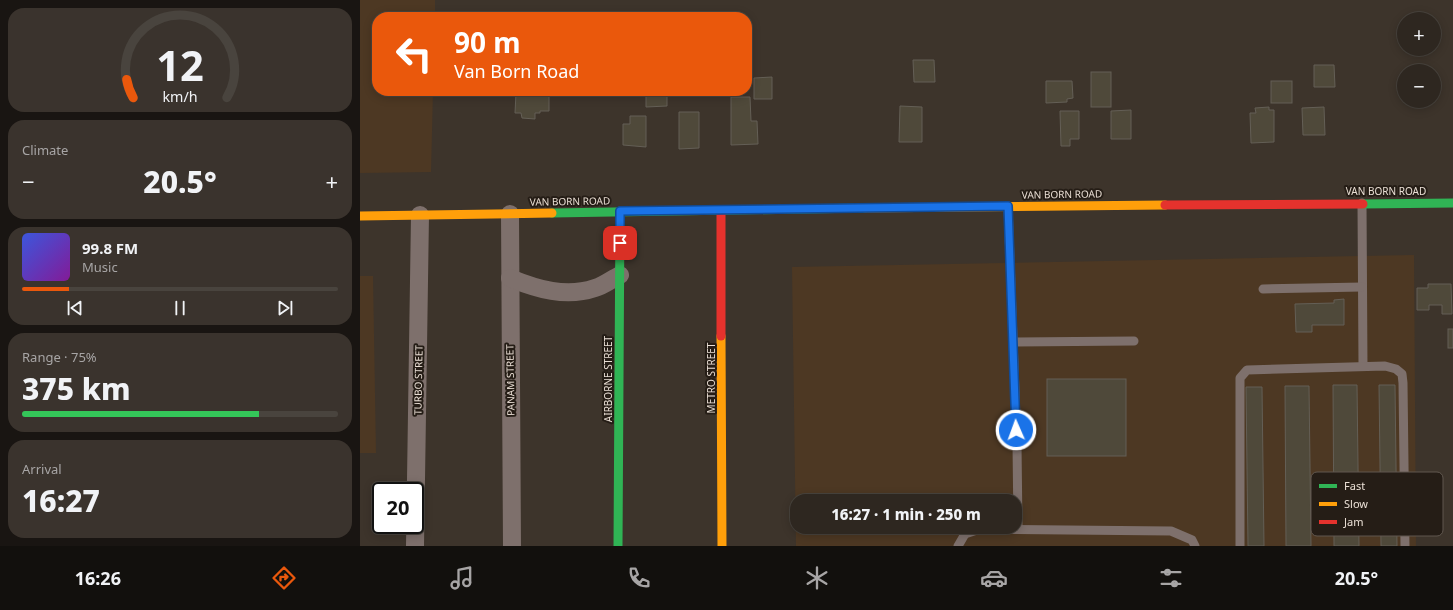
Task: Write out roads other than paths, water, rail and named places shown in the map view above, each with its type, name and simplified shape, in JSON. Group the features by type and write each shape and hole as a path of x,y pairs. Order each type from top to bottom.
{"main road":[{"name":"VAN BORN ROAD","path":"360,216 1008,206 1362,202 1453,203"},
{"name":"METRO STREET","path":"721,210 722,546"},
{"name":"AIRBORNE STREET","path":"618,546 620,211"}],"street":[{"name":"TURBO STREET","path":"415,546 420,214"},
{"name":"PANAM STREET","path":"510,214 512,546"},
{"path":"510,278 532,287 565,293 595,288 620,275"}],"lane":[{"path":"1362,202 1363,366"},
{"path":"1008,206 1014,342 1017,494"},
{"path":"1264,289 1362,287"},
{"path":"1014,342 1134,341"},
{"path":"1240,546 1240,378 1247,370 1363,366 1385,366 1396,369 1402,374 1404,472"},
{"path":"1022,528 1172,531 1192,540 1195,546"},
{"path":"958,546 965,534"},
{"path":"1405,536 1405,546"}]}
